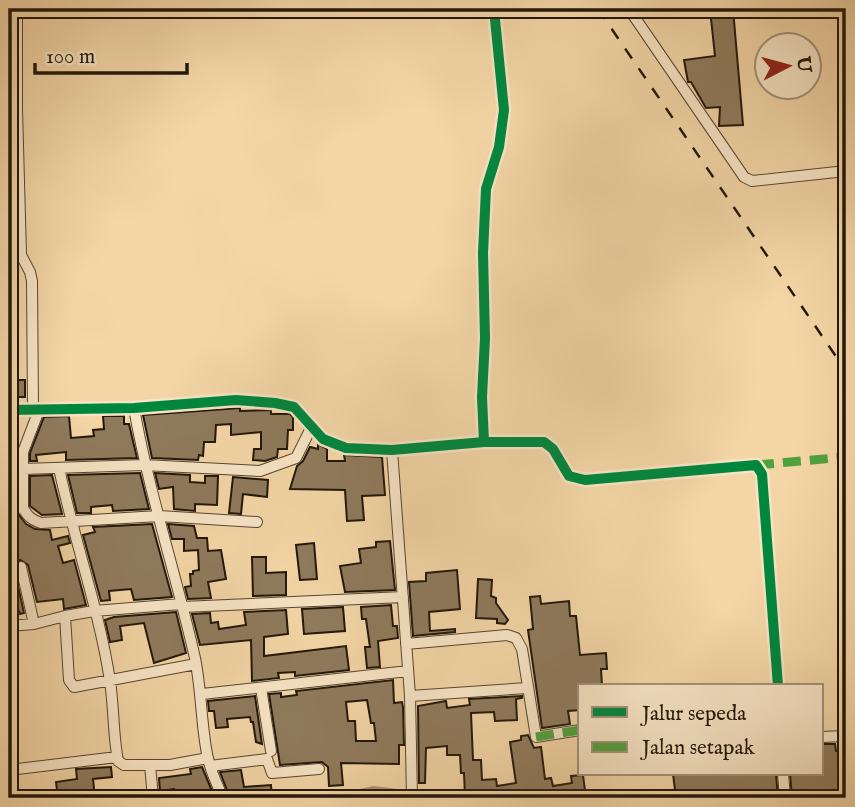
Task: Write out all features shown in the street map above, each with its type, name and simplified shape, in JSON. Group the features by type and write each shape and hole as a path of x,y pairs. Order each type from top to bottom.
{"street":[{"path":"17,9 20,242 21,256 32,281 36,410 23,452 23,508 27,516 41,523 159,516 257,522"},
{"path":"484,442 483,253 486,189 499,147 504,110 494,9"},
{"path":"629,9 744,177 752,181 846,172"},
{"path":"9,410 134,408 236,400 275,403 294,407 323,439 346,448 392,450 484,442 544,442 553,449 569,476 585,480 755,465 762,474 778,684"},
{"path":"134,408 144,465 196,664 209,762 223,798"},
{"path":"23,469 144,465 260,471 296,458 311,428"},
{"path":"392,450 410,696 412,798"},
{"path":"60,468 70,520 86,571 110,681 118,761 124,765 170,765 267,759 272,773 319,769"},
{"path":"9,507 23,508"},
{"path":"20,566 34,624"},
{"path":"9,626 34,624 94,611 403,597"},
{"path":"65,616 71,685 81,688 196,664"},
{"path":"406,644 507,635 516,638 522,649 536,737 578,730"},
{"path":"202,694 408,671"},
{"path":"261,688 271,751"},
{"path":"410,696 527,688"},
{"path":"824,737 846,737"},
{"path":"9,770 117,757"},
{"path":"150,765 153,798"},
{"path":"783,776 785,798"}],"building":[{"path":"710,9 733,9 743,125 719,126 720,107 706,108 691,82 688,82 684,60 715,56"},
{"path":"9,380 25,380 25,397 9,397"},
{"path":"240,408 240,411 271,410 271,414 290,414 293,417 293,430 288,430 287,449 278,449 277,457 265,461 253,460 254,449 261,449 261,432 231,435 231,424 216,425 215,442 204,442 203,456 199,455 198,460 152,458 143,415"},
{"path":"69,416 71,438 94,436 93,430 104,429 103,416 124,416 124,424 129,424 137,458 66,460 66,452 36,455 37,461 30,461 30,453 44,417"},
{"path":"318,444 327,449 327,461 345,461 344,455 382,457 385,495 362,496 364,520 347,521 345,490 290,489 297,466 303,461 310,447 318,449"},
{"path":"140,473 149,509 113,511 112,505 91,507 91,513 77,513 68,475"},
{"path":"155,473 190,475 190,482 205,483 205,476 218,476 217,505 195,504 195,511 174,509 173,487 159,489"},
{"path":"52,475 62,514 42,515 30,506 30,476"},
{"path":"233,477 268,480 267,497 243,494 241,514 229,513"},
{"path":"9,514 19,515 26,524 35,529 50,530 52,540 68,536 70,543 58,546 63,563 74,560 86,605 64,609 63,599 37,602 28,565 20,560 14,568 24,613 9,612"},
{"path":"152,524 172,597 134,600 131,589 109,591 110,600 101,601 83,535 95,532 93,527"},
{"path":"168,524 194,526 197,538 207,538 208,551 221,550 226,579 208,582 211,598 188,599 185,587 191,586 190,574 199,570 198,550 184,551 184,539 172,539"},
{"path":"390,541 395,590 345,592 340,566 361,563 359,549 376,547 376,542"},
{"path":"314,543 317,579 300,580 296,545"},
{"path":"252,557 266,557 266,573 286,572 286,595 253,596"},
{"path":"457,570 460,609 429,612 430,631 455,629 455,632 413,636 409,582 426,581 426,573"},
{"path":"478,579 492,580 491,596 496,598 496,603 508,620 505,624 497,623 497,619 476,618"},
{"path":"540,596 541,604 569,601 570,616 576,616 580,655 606,653 607,669 601,669 602,684 578,684 578,710 568,711 570,724 542,728 528,630 533,629 530,597"},
{"path":"391,605 393,626 397,626 398,638 378,641 380,667 367,668 365,647 370,647 366,619 362,619 361,607"},
{"path":"343,607 345,631 304,634 302,609"},
{"path":"286,610 288,634 264,637 264,656 346,646 349,670 295,676 295,672 278,673 279,678 252,681 251,640 200,645 192,614 210,613 211,623 218,622 219,629 246,625 244,612"},
{"path":"176,612 186,653 154,663 144,623 120,626 122,640 110,642 105,620"},
{"path":"393,680 394,703 402,702 403,707 404,745 399,745 399,764 341,763 343,785 329,786 328,767 322,762 280,765 269,694 281,693 281,697 297,695 296,691","holes":["367,700 371,723 374,723 376,741 356,741 355,721 348,721 346,702"]},
{"path":"255,696 262,744 256,742 250,717 227,719 228,727 216,728 214,711 209,711 208,701"},
{"path":"522,696 516,699 517,720 495,721 494,712 471,713 473,760 481,760 482,780 496,779 497,786 516,783 510,742 521,740 521,736 528,735 534,748 541,747 545,779 551,778 553,786 572,783 571,776 583,776 586,798 504,798 503,794 465,796 460,755 447,755 447,746 426,748 425,783 419,783 418,706 446,701 447,708 470,705 469,699"},
{"path":"824,744 835,744 836,751 846,750 846,798 792,798 790,776 824,776"},
{"path":"111,767 112,777 93,779 95,798 58,798 56,782 77,779 76,769"},
{"path":"202,767 215,798 179,798 174,789 160,791 159,778 191,774 190,769"},
{"path":"241,770 244,787 271,785 272,798 230,798 220,772"},
{"path":"673,776 776,776 778,798 676,798"}],"waterway":[{"path":"344,798 373,791 412,796"}],"railway":[{"path":"598,9 846,371"}],"marked path":[{"path":"756,465 846,457"},
{"path":"536,737 578,730"}],"cycle path":[{"path":"484,442 483,253 486,189 499,147 504,110 494,9"},
{"path":"9,410 134,408 236,400 275,403 294,407 323,439 346,448 392,450 484,442 544,442 553,449 569,476 585,480 756,465 762,474 778,684"}]}
